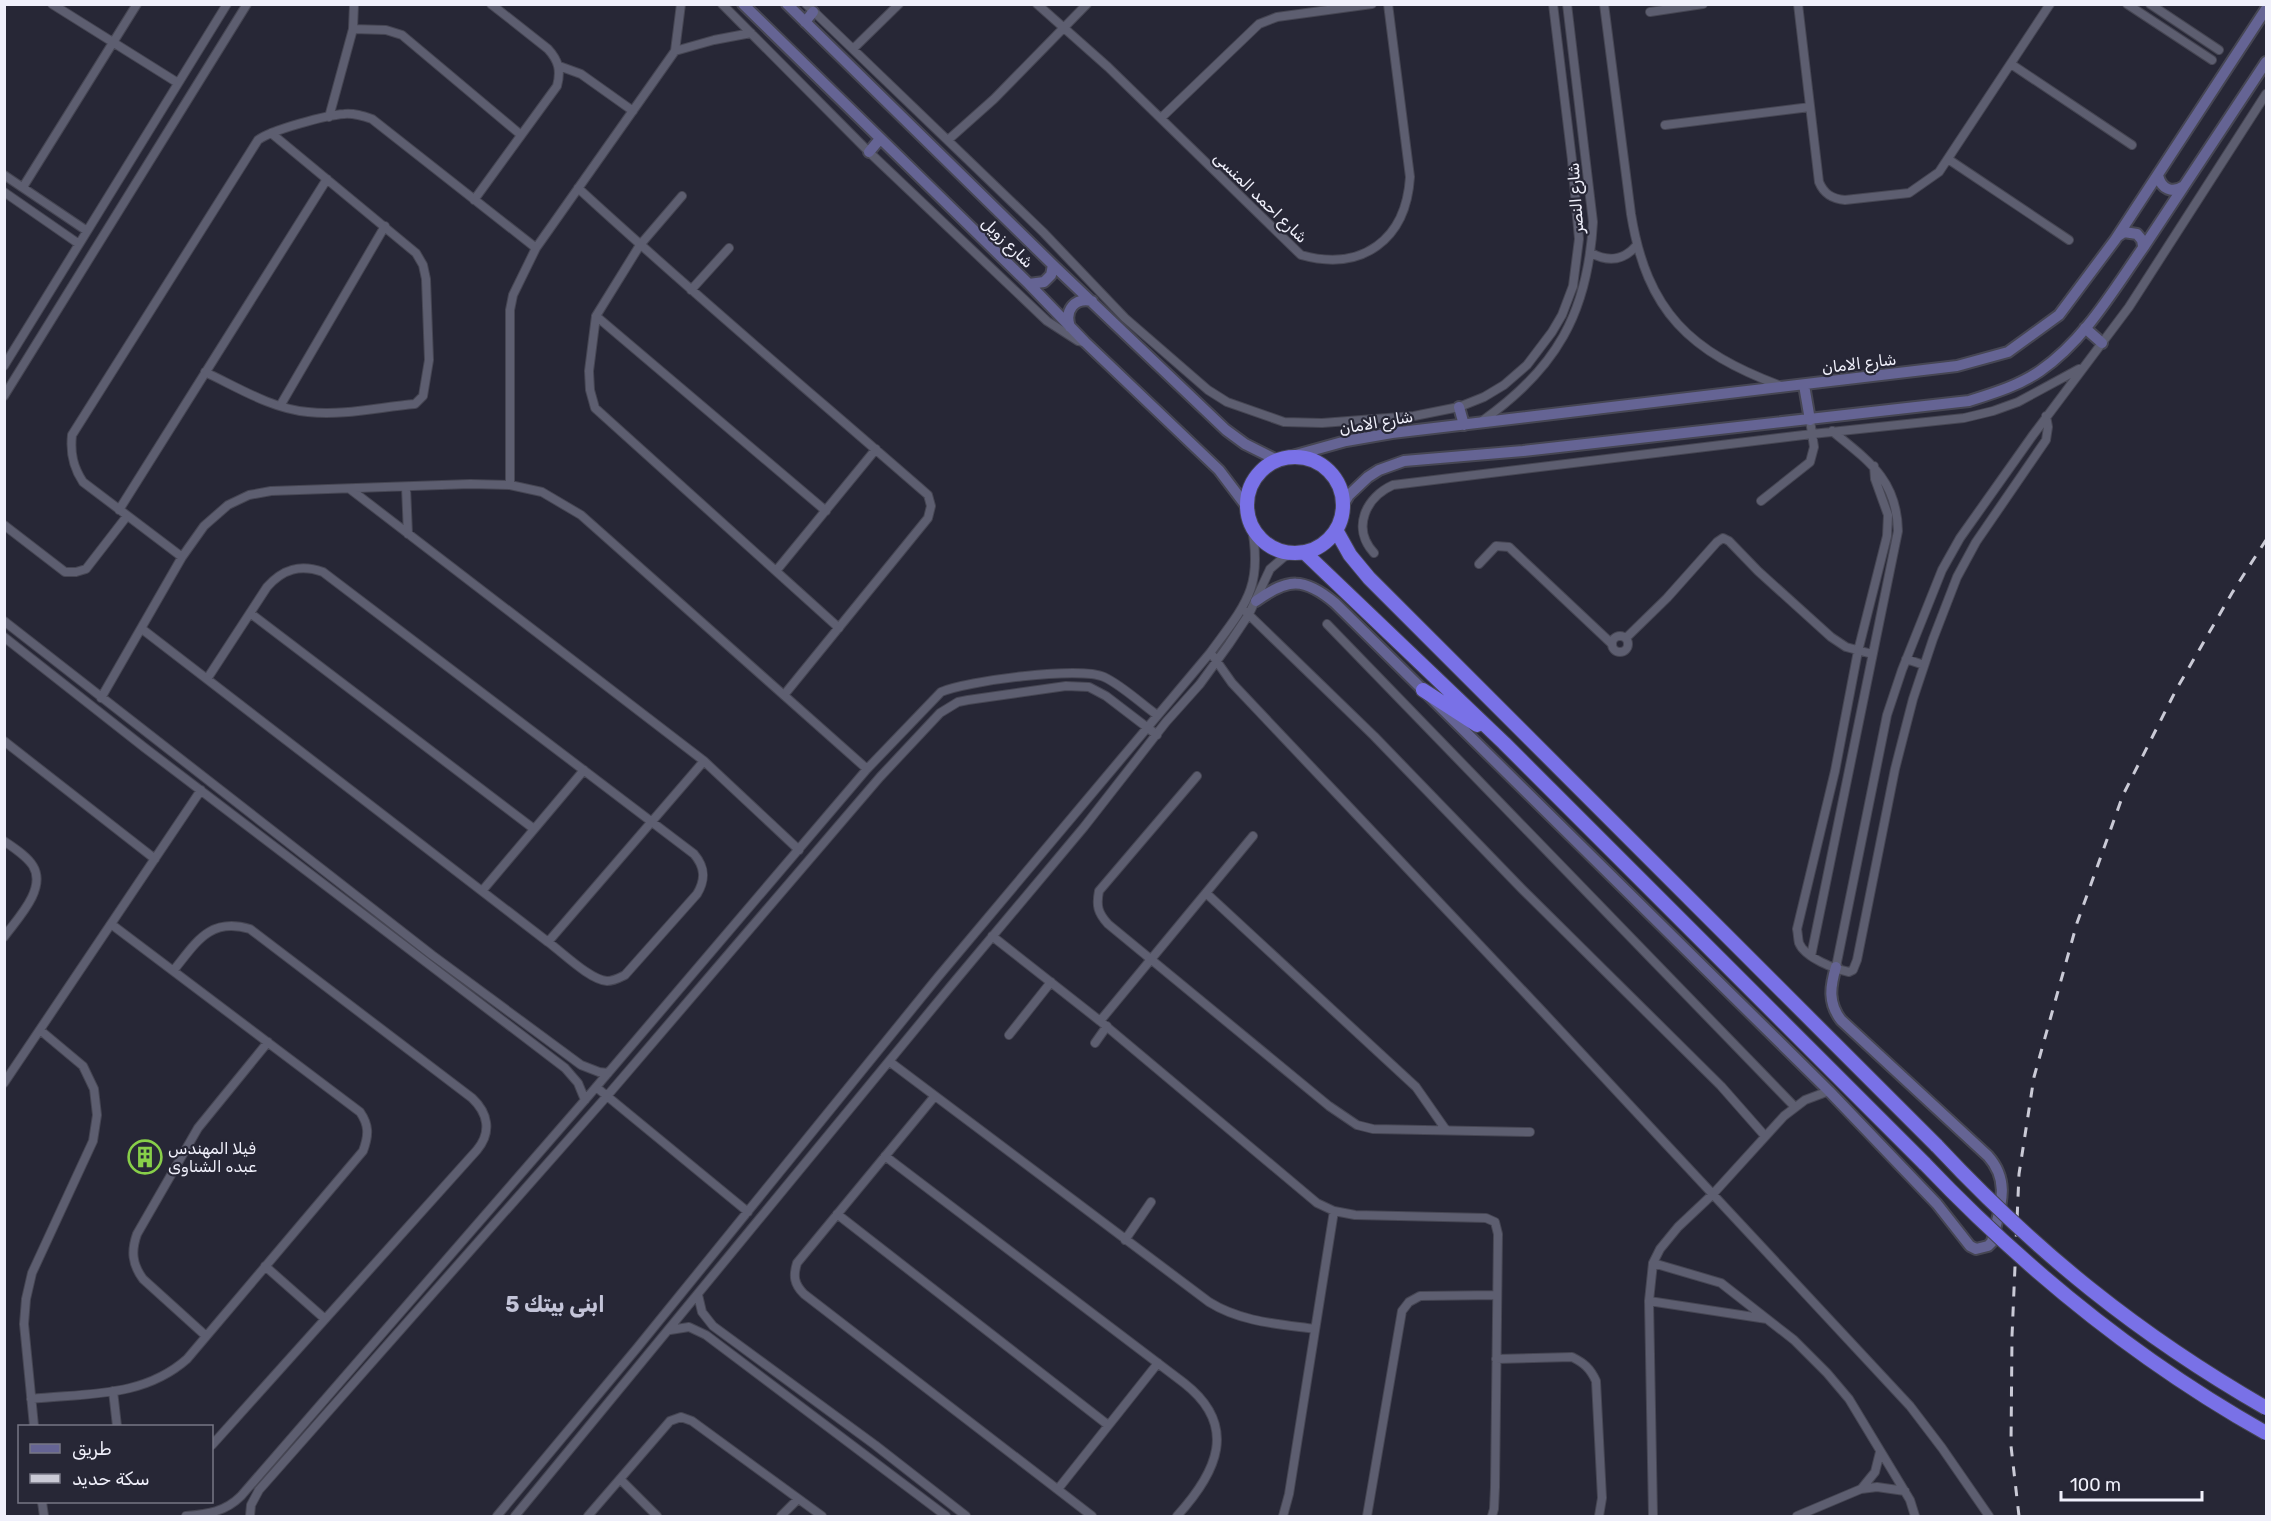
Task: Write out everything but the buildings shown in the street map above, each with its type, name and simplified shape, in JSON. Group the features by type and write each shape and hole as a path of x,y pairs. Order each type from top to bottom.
{"highway":[{"path":"1306,458 1325,468 1338,484 1342,505 1336,530 1322,544 1298,552 1275,549 1260,538 1251,523 1247,507 1249,490 1257,475 1281,459 1306,458"},
{"path":"1336,530 1350,555 1369,578 2012,1223 2094,1294 2181,1357 2266,1408"},
{"path":"1298,552 1504,742 2002,1241 2084,1311 2172,1375 2266,1432"},
{"path":"1423,690 1504,742"}],"street":[{"path":"52,4 178,83"},
{"path":"22,187 137,4"},
{"path":"4,366 227,4"},
{"path":"4,396 247,4"},
{"path":"329,117 353,29 354,4"},
{"path":"474,200 557,86 560,76 555,57 548,49 491,4"},
{"path":"510,485 510,310 513,295 536,248 675,51 681,4"},
{"path":"722,4 868,152 1047,321 1078,341 1085,342"},
{"name":"شارع زويل","path":"743,4 1029,284 1085,342 1220,470 1247,507"},
{"name":"شارع زويل","path":"787,4 1053,265 1226,430 1245,444 1281,459"},
{"path":"853,49 899,4"},
{"name":"شارع احمد المنسى","path":"1037,4 1108,67 1301,255 1320,260 1340,261 1365,254 1391,233 1402,216 1408,197 1410,177 1388,4"},
{"path":"948,140 994,99 1087,4"},
{"path":"1161,118 1258,24 1277,17 1372,4"},
{"path":"805,22 809,8 948,140 1125,318 1200,383 1227,402 1284,422 1303,423 1414,416 1460,407 1504,385 1527,365 1557,323 1573,286 1578,258 1576,201 1553,4"},
{"name":"شارع النصر","path":"1480,423 1508,403 1533,380 1563,337 1584,290 1591,253 1593,222 1567,4"},
{"path":"1604,4 1636,246 1647,278 1661,303 1699,345 1723,361 1784,387"},
{"path":"1650,12 1703,4"},
{"path":"1798,4 1819,182 1826,194 1832,198 1845,200 1909,193 1939,171 2050,4"},
{"path":"2127,4 2212,60"},
{"path":"2150,4 2219,50"},
{"name":"شارع الامان","path":"1281,459 1369,436 1957,366 2008,352 2059,315 2118,236 2266,9"},
{"path":"353,29 386,30 402,35 521,135"},
{"path":"675,51 714,40 752,33"},
{"path":"2011,64 2132,145"},
{"path":"559,66 581,74 633,111"},
{"path":"1342,505 1368,477 1379,470 1404,461 1523,451 1810,420 1969,401 2007,389 2040,370 2070,346 2085,328 2265,68"},
{"path":"497,1516 938,977 1076,814 1156,715 1256,601 1284,585 1296,582 1311,586 1335,603 1829,1091 1937,1204 1970,1246 1976,1249 1988,1246 1992,1242 2002,1194 2002,1178 1999,1171 1988,1156 1841,1020 1831,997 1831,983 1836,968 1882,737 1906,659 1942,570 1960,538 2046,416 2129,307 2266,94"},
{"path":"1665,125 1810,107"},
{"path":"182,557 83,483 77,474 71,455 72,435 255,143 271,133 329,117 355,114 372,119 536,248"},
{"path":"205,372 280,406 306,412 415,404 421,399 429,360 425,272 416,253 271,133"},
{"path":"868,152 880,139"},
{"path":"1948,159 2069,240"},
{"path":"124,171 139,179"},
{"path":"4,175 87,231"},
{"path":"2158,175 2164,188 2171,191 2184,186"},
{"path":"119,510 327,179"},
{"path":"578,188 691,290 928,495 930,512 928,518 784,695"},
{"path":"4,192 79,244"},
{"path":"682,196 640,245 596,316 589,371 590,390 595,408 839,628"},
{"path":"280,406 385,226"},
{"path":"2118,236 2131,232 2142,240 2143,246"},
{"path":"1591,253 1605,259 1614,259 1623,257 1636,246"},
{"path":"691,290 729,248"},
{"path":"1029,284 1044,282 1051,275 1053,265"},
{"path":"1070,327 1068,316 1072,306 1081,300 1092,301"},
{"path":"42,305 55,313"},
{"path":"596,316 826,511"},
{"path":"2085,328 2102,343"},
{"path":"1374,553 1365,539 1365,515 1376,494 1393,485 1978,415 2018,402 2082,367"},
{"path":"1761,501 1810,462 1814,452 1804,384"},
{"path":"1460,407 1464,425"},
{"path":"1874,466 1875,479 1885,505 1888,523 1858,651 1835,771 1798,923 1799,943 1803,950 1836,968 1849,972 1853,970 1857,960 1895,769 1924,665 1957,577 1989,522 2043,446 2047,434 2046,416"},
{"path":"1811,956 1898,531 1894,501 1886,482 1874,466 1832,431"},
{"path":"776,571 876,449"},
{"path":"101,698 182,557 212,518 238,500 271,491 470,484 510,485 542,492 581,515 867,769"},
{"path":"406,487 408,534"},
{"path":"350,489 704,761 799,850"},
{"path":"4,525 65,572 76,572 86,569 127,516"},
{"path":"515,1516 1200,684 1246,612 1255,570 1256,550 1251,523"},
{"path":"1626,638 1723,538 1729,541 1758,572 1831,637 1846,647 1872,654"},
{"path":"1479,564 1496,546 1509,547 1612,644 1617,652 1623,652 1629,644 1626,638"},
{"path":"1256,601 1270,569 1284,557 1298,552"},
{"path":"142,629 548,942 596,978 606,981 616,980 625,975 697,894 704,878 699,861 694,854 323,572 305,568 286,571 276,577 267,586 207,679"},
{"path":"1942,570 1957,577"},
{"path":"1246,612 1374,736 1522,890 1720,1086 1766,1136"},
{"path":"250,613 534,829"},
{"path":"4,621 432,954 573,1059 590,1069 608,1073"},
{"path":"1328,624 1795,1107"},
{"path":"1612,644 1617,636 1626,638"},
{"path":"4,637 258,835 565,1068 578,1083 585,1100"},
{"path":"1210,653 1232,683 1910,1406 1942,1448 1981,1508 1989,1516"},
{"path":"1906,659 1924,665"},
{"path":"187,1516 225,1509 245,1490 596,1088 867,769 941,692 953,687 1014,678 1092,673 1112,682 1156,715"},
{"path":"1191,676 1200,684"},
{"path":"1014,678 1016,693"},
{"path":"250,1516 254,1498 607,1096 880,777 940,713 958,702 1066,686 1089,687 1106,696 1157,735"},
{"path":"145,748 152,738"},
{"path":"4,741 155,859"},
{"path":"548,942 704,761"},
{"path":"482,891 584,770"},
{"path":"1197,776 1100,891 1096,903 1100,915 1342,1117 1357,1125 1373,1129 1530,1132"},
{"path":"4,1083 201,790"},
{"path":"258,835 266,825"},
{"path":"1095,1043 1103,1024 1150,959 1253,836"},
{"path":"4,841 27,859 34,867 37,877 32,896 4,937"},
{"path":"1206,893 1416,1087 1446,1130"},
{"path":"31,1399 113,1391 142,1386 165,1376 187,1359 363,1150 368,1139 366,1121 360,1112 111,924"},
{"path":"173,971 204,934 226,925 250,929 472,1098 484,1112 487,1131 483,1143 213,1444"},
{"path":"992,936 1103,1024 1317,1203 1334,1211 1355,1215 1492,1219 1495,1222 1498,1234 1495,1487 1492,1516"},
{"path":"704,961 714,971"},
{"path":"938,977 950,987"},
{"path":"1009,1035 1051,982"},
{"path":"34,1425 24,1324 26,1299 32,1273 93,1141 97,1115 94,1089 83,1066 40,1030"},
{"path":"206,1336 143,1279 134,1263 133,1245 137,1234 198,1128 268,1042"},
{"path":"565,1068 573,1059"},
{"path":"890,1062 934,1098 1221,1309 1248,1320 1315,1329"},
{"path":"596,1088 748,1212"},
{"path":"1653,1516 1649,1301 1653,1263 1660,1249 1678,1227 1713,1194 1795,1107 1829,1091"},
{"path":"934,1098 797,1263 794,1273 798,1288 1092,1516"},
{"path":"885,1156 1196,1392 1206,1403 1217,1433 1215,1453 1205,1479 1178,1516"},
{"path":"502,1195 512,1203"},
{"path":"1125,1240 1151,1202"},
{"path":"1283,1516 1289,1494 1334,1211"},
{"path":"837,1215 1108,1425"},
{"path":"1653,1263 1721,1282 1769,1319 1827,1373 1849,1399 1905,1491 1915,1516"},
{"path":"265,1266 325,1319"},
{"path":"698,1295 702,1312 713,1326 798,1387 966,1516"},
{"path":"1367,1516 1402,1311 1420,1296 1497,1295"},
{"path":"1649,1301 1769,1319"},
{"path":"706,1335 713,1326"},
{"path":"670,1330 689,1327 706,1335 946,1516"},
{"path":"1496,1359 1572,1357 1591,1370 1596,1381 1602,1498 1599,1516"},
{"path":"1058,1489 1158,1363"},
{"path":"790,1398 798,1387"},
{"path":"113,1391 117,1425"},
{"path":"588,1516 670,1420 681,1417 692,1421 822,1516"},
{"path":"870,1457 877,1447"},
{"path":"1861,1489 1875,1472 1880,1451"},
{"path":"620,1479 657,1516"},
{"path":"1797,1516 1861,1489 1877,1487 1905,1491"},
{"path":"245,1490 254,1498"},
{"path":"781,1516 798,1499"}],"railway":[{"path":"2019,1516 2011,1446 2012,1336 2019,1174 2034,1077 2077,923 2123,795 2176,690 2232,593 2266,540"}],"place":[{"name":"فيلا المهندس عبده الشناوى","path":"145,1157"}],"district":[{"name":"ابنى بيتك 5","path":"555,1304"}]}
